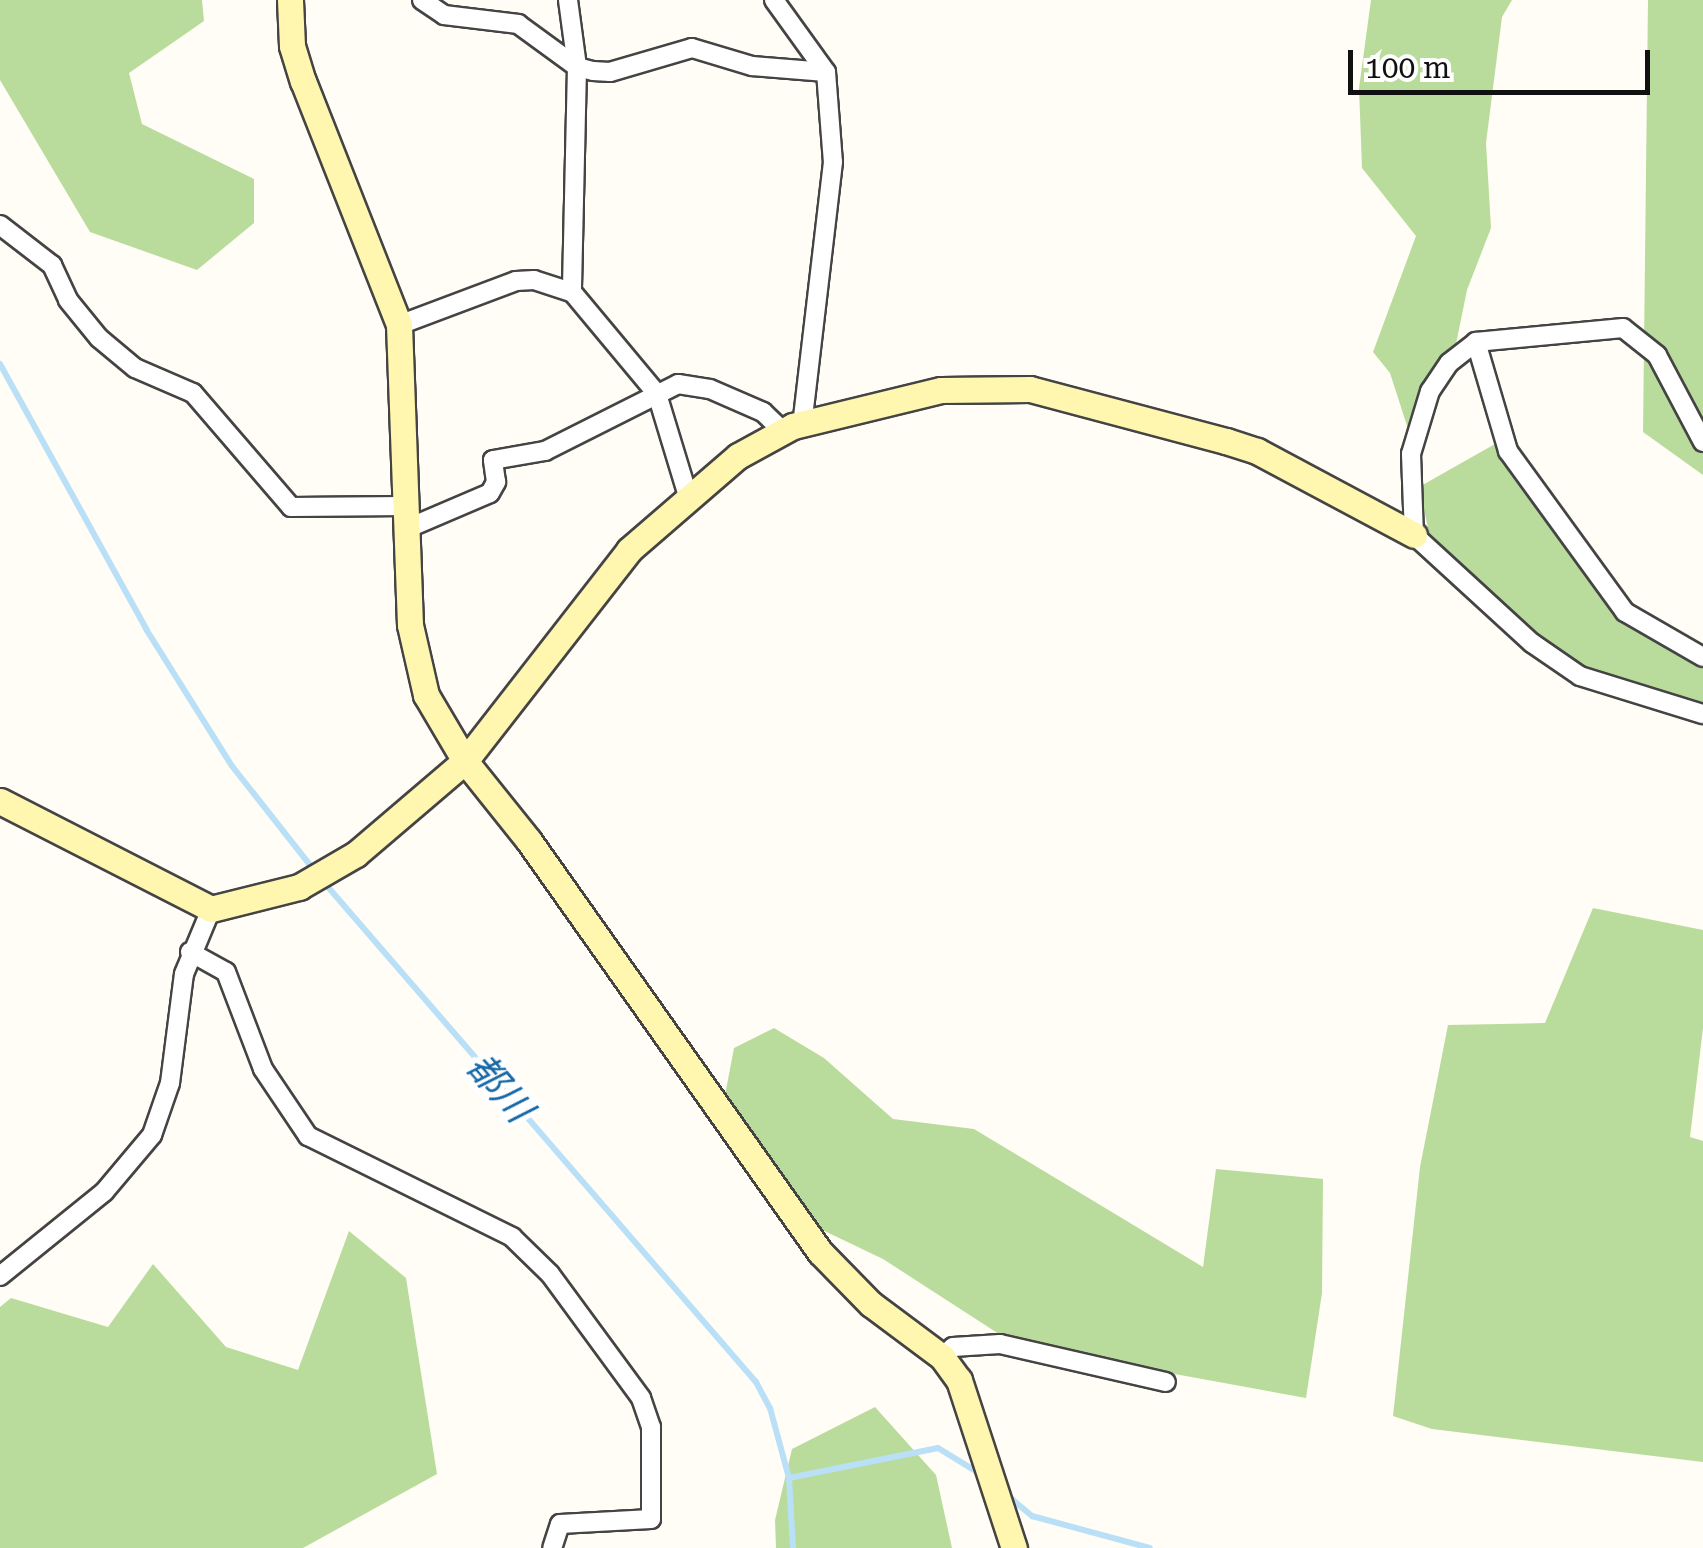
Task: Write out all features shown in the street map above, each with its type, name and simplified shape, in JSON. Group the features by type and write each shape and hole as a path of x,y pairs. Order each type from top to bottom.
{"street":[{"path":"290,0 292,46 303,81 400,325 406,518 418,671 436,718 529,841 820,1252 872,1304 942,1357 975,1416 1014,1548"},
{"path":"422,0 444,16 518,24 577,67 610,72 692,48 752,66 826,72"},
{"path":"568,0 577,67 572,292"},
{"path":"774,0 826,72 831,198 792,427"},
{"path":"0,225 52,265 68,300 99,338 135,368 194,393 291,508 406,518 490,493 496,482 493,460 545,451 678,384 710,389 792,427"},
{"path":"400,325 516,281 572,292 657,394 688,496"},
{"path":"1414,535 1411,454 1430,391 1449,363 1476,342 1623,328 1657,355 1703,442"},
{"path":"1476,342 1508,451 1625,612 1703,657"},
{"path":"0,800 211,909 300,887 332,870 465,761 608,575 688,496 792,427 940,390 1030,389 1257,450 1414,535 1532,643 1580,676 1703,714"},
{"path":"0,1276 104,1192 152,1135 170,1082 190,952 211,909"},
{"path":"190,952 226,972 264,1070 308,1136 486,1224 532,1254 641,1398 652,1427 651,1519 560,1524 552,1548"},
{"path":"942,1357 953,1347 1000,1344 1166,1382"}],"green space":[{"path":"0,0 202,0 204,21 129,73 142,124 254,179 254,223 197,270 90,232 0,80"},
{"path":"1371,0 1512,0 1502,17 1486,143 1491,228 1467,290 1456,344 1438,368 1410,435 1390,373 1373,352 1416,236 1362,168 1359,88"},
{"path":"1648,0 1703,0 1703,475 1643,432"},
{"path":"1495,444 1627,623 1703,664 1703,725 1574,669 1430,537 1419,487"},
{"path":"1593,908 1703,930 1703,1028 1690,1137 1703,1141 1703,1462 1432,1429 1393,1416 1420,1167 1448,1025 1545,1023"},
{"path":"774,1028 824,1058 893,1119 974,1129 1203,1267 1216,1169 1323,1179 1322,1293 1306,1398 1016,1345 883,1259 814,1226 722,1111 734,1048"},
{"path":"349,1231 406,1278 437,1474 303,1548 0,1548 0,1307 11,1298 108,1327 153,1264 226,1347 298,1370"},
{"path":"875,1407 936,1475 952,1548 776,1548 775,1520 792,1449"}],"waterway":[{"name":"都川","path":"0,364 146,629 232,766 313,869"},
{"name":"都川","path":"321,879 756,1382 770,1408 789,1478 793,1548"},
{"name":"都川","path":"789,1478 938,1448 982,1475"},
{"name":"都川","path":"1007,1495 1032,1516 1150,1548"}]}
